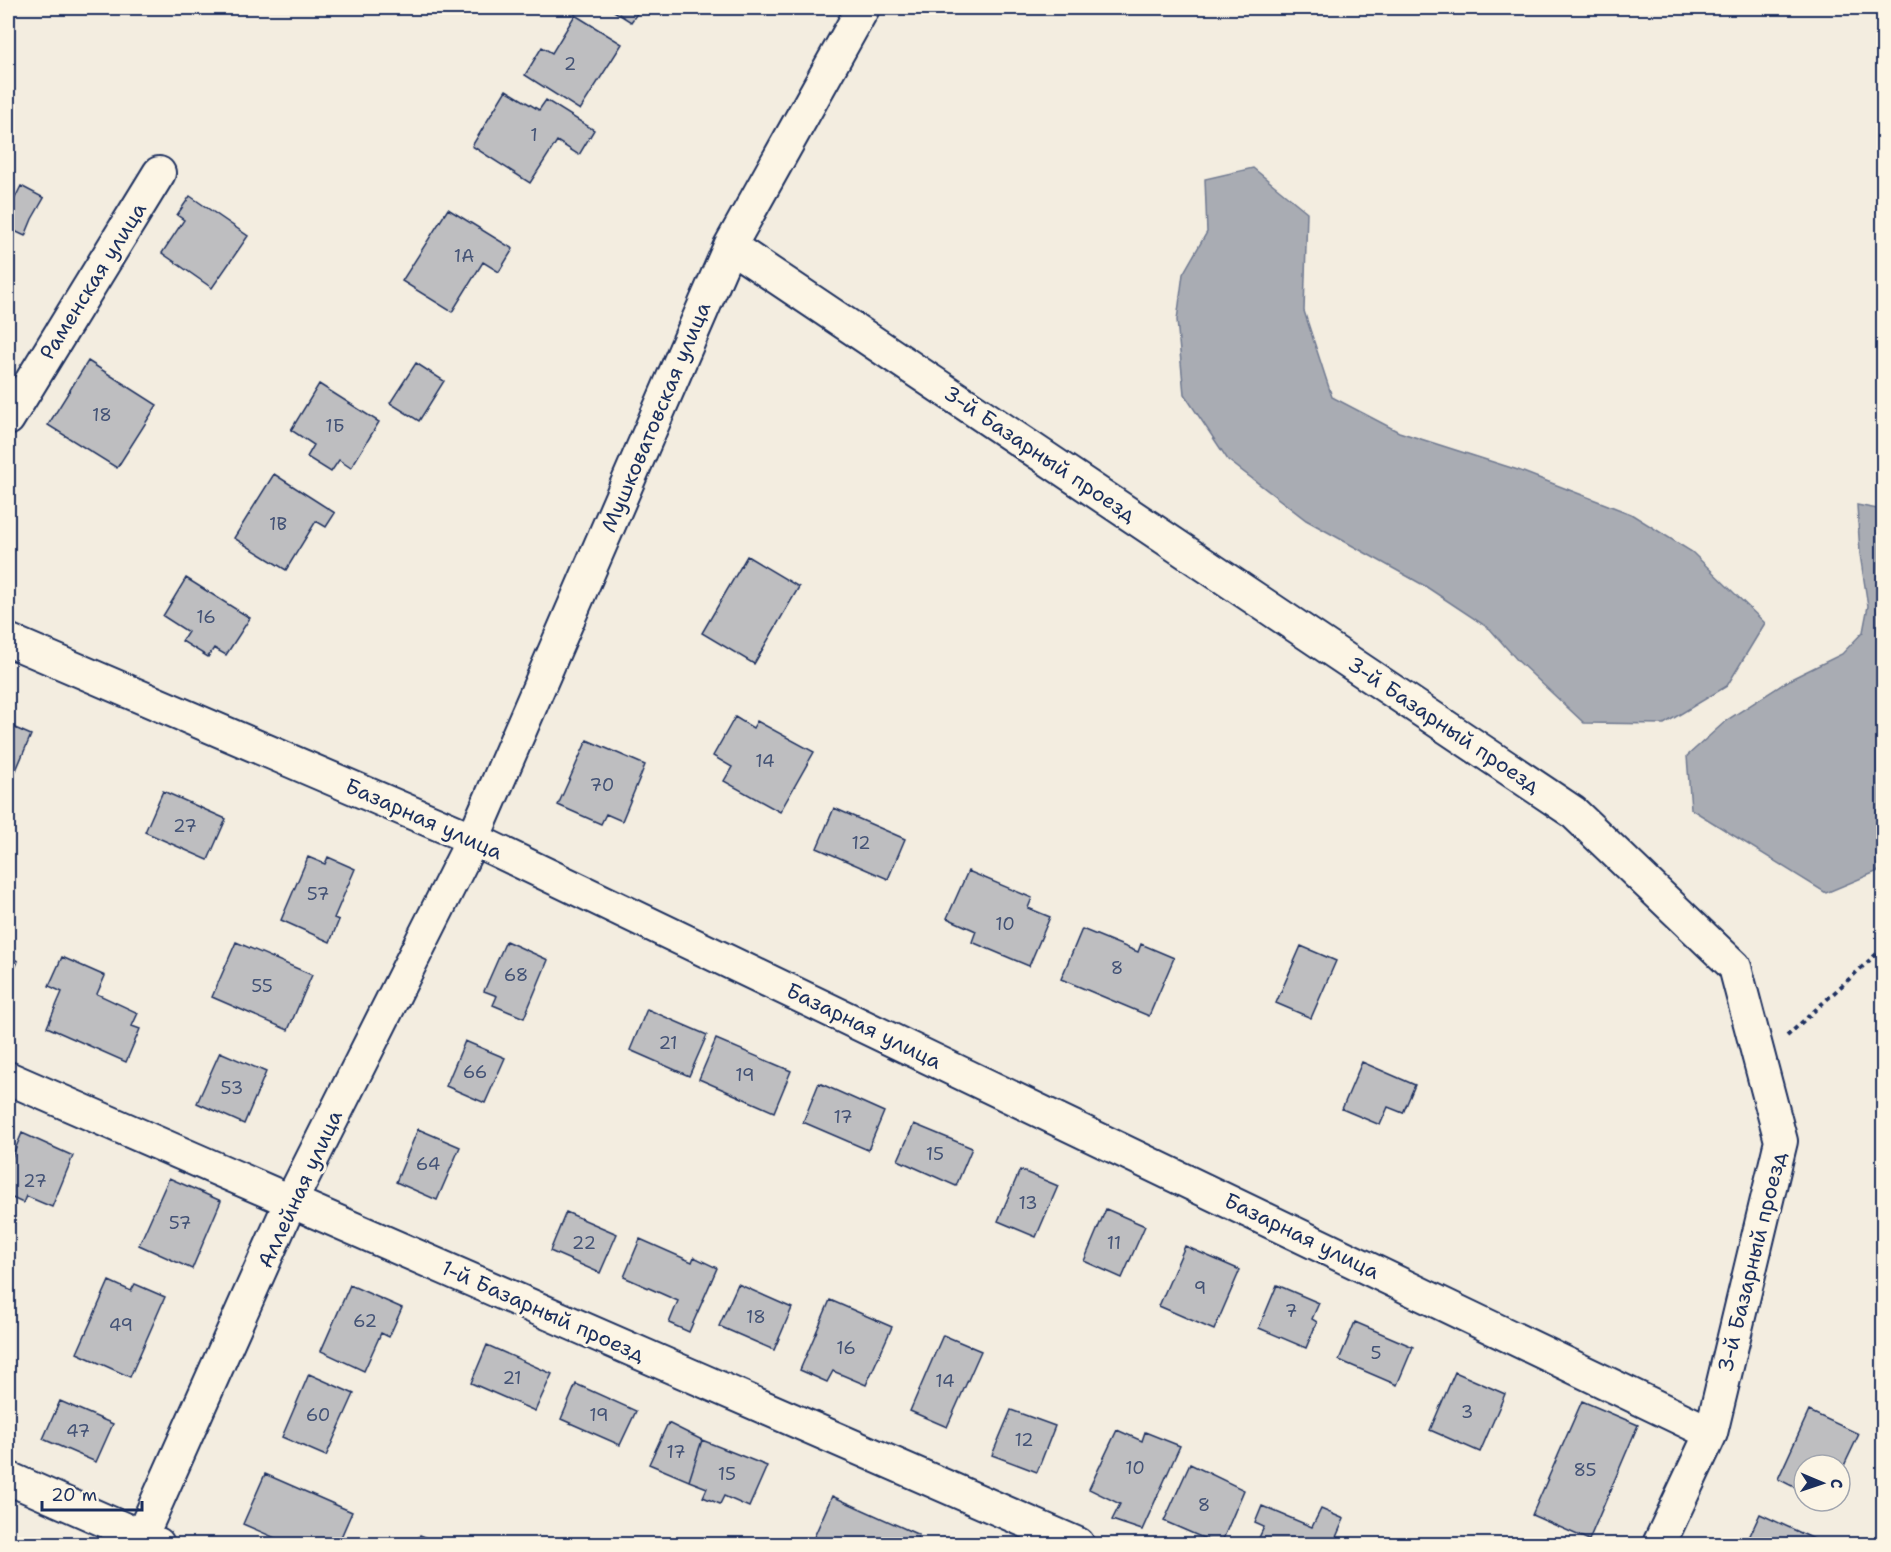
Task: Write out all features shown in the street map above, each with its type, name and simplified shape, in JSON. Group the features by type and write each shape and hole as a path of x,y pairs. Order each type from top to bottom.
{"street":[{"name":"Мушковатовская улица","path":"472,838 730,246 863,8"},
{"name":"Раменская улица","path":"8,419 159,173"},
{"name":"3-й Базарный проезд","path":"730,246 1573,812 1735,968 1781,1141 1711,1433 1659,1545"},
{"name":"Базарная улица","path":"8,640 472,838 1711,1433"},
{"name":"Аллейная улица","path":"146,1542 291,1201 472,838"},
{"name":"1-й Базарный проезд","path":"8,1078 1078,1545"},
{"path":"8,1478 146,1542"}],"path":[{"path":"1760,1061 1884,947"}],"shaded area":[{"path":"1253,168 1307,212 1304,311 1332,397 1399,432 1518,470 1631,514 1692,552 1765,623 1727,686 1664,724 1584,723 1518,661 1490,629 1425,586 1306,520 1228,460 1184,394 1177,320 1183,274 1207,232 1205,179"},
{"path":"1857,505 1883,510 1883,869 1826,893 1691,809 1687,756 1727,720 1791,679 1842,654 1863,632 1868,606 1860,554"}],"building":[{"path":"609,8 641,8 631,22"},
{"path":"575,15 622,44 580,110 525,75 542,47 552,53"},
{"path":"506,90 539,110 546,100 594,130 579,155 557,141 530,183 472,146"},
{"path":"21,186 44,198 25,236 8,228 8,212"},
{"path":"190,196 248,236 212,288 162,253 184,220 177,215"},
{"path":"448,209 513,249 499,272 483,262 452,312 402,281"},
{"path":"88,361 157,405 117,468 48,425"},
{"path":"416,363 444,381 419,421 390,403"},
{"path":"319,384 379,422 351,468 339,460 331,472 307,457 314,445 291,430"},
{"path":"274,474 335,513 326,527 316,521 286,570 234,538"},
{"path":"747,556 799,587 754,664 702,633"},
{"path":"186,578 250,618 226,655 214,648 208,657 182,641 188,632 163,616"},
{"path":"735,717 753,728 757,721 814,752 780,812 724,781 732,767 713,756"},
{"path":"8,725 31,735 14,775 8,772"},
{"path":"587,740 645,765 622,821 606,814 601,824 558,805"},
{"path":"163,791 226,819 208,860 145,832"},
{"path":"834,808 905,839 888,879 817,848"},
{"path":"308,857 325,864 328,857 355,869 334,918 339,920 330,942 281,920"},
{"path":"968,871 1032,898 1028,908 1050,917 1029,966 972,942 976,931 947,918"},
{"path":"1082,929 1138,952 1141,944 1174,958 1149,1016 1061,979"},
{"path":"506,941 548,960 524,1018 493,1005 497,996 484,991"},
{"path":"236,942 312,975 288,1030 212,997"},
{"path":"1301,946 1336,961 1311,1018 1276,1003"},
{"path":"8,956 18,961 8,985"},
{"path":"62,957 105,976 97,994 138,1013 132,1026 140,1029 126,1062 47,1027 62,992 49,986"},
{"path":"647,1009 707,1035 689,1076 630,1050"},
{"path":"716,1039 791,1071 774,1112 699,1079"},
{"path":"465,1041 505,1058 485,1103 446,1086"},
{"path":"220,1052 266,1072 244,1124 197,1103"},
{"path":"1362,1062 1415,1085 1403,1113 1388,1107 1380,1125 1342,1109"},
{"path":"819,1083 884,1112 868,1150 803,1122"},
{"path":"914,1124 972,1148 956,1186 898,1160"},
{"path":"418,1129 460,1147 437,1200 396,1182"},
{"path":"22,1133 73,1156 52,1207 26,1196 23,1203 8,1196 8,1166"},
{"path":"1020,1170 1058,1186 1036,1237 998,1221"},
{"path":"169,1178 221,1201 192,1269 139,1245"},
{"path":"1106,1209 1145,1226 1122,1278 1084,1261"},
{"path":"566,1212 617,1234 600,1273 550,1251"},
{"path":"640,1239 692,1262 694,1257 717,1268 689,1332 669,1323 678,1301 624,1277"},
{"path":"1185,1246 1240,1270 1214,1330 1159,1306"},
{"path":"109,1281 131,1291 135,1284 165,1297 130,1377 77,1353"},
{"path":"738,1284 792,1308 774,1350 719,1326"},
{"path":"350,1285 402,1308 389,1337 381,1333 364,1371 321,1351"},
{"path":"1277,1285 1319,1303 1312,1319 1317,1322 1306,1348 1259,1328"},
{"path":"830,1300 892,1327 866,1385 833,1371 827,1382 800,1370"},
{"path":"1355,1322 1413,1347 1397,1385 1339,1360"},
{"path":"943,1335 981,1351 947,1427 910,1411"},
{"path":"487,1345 552,1374 535,1411 471,1383"},
{"path":"1455,1372 1505,1394 1480,1452 1430,1430"},
{"path":"309,1374 354,1394 326,1456 282,1437"},
{"path":"576,1384 636,1411 620,1445 561,1419"},
{"path":"60,1401 113,1424 96,1462 43,1439"},
{"path":"1582,1401 1638,1425 1589,1540 1532,1515"},
{"path":"1011,1410 1055,1426 1037,1472 992,1455"},
{"path":"1809,1411 1859,1434 1850,1453 1792,1453 1792,1486 1778,1479"},
{"path":"668,1423 702,1440 689,1481 649,1464"},
{"path":"1117,1430 1142,1441 1145,1432 1180,1446 1142,1530 1112,1520 1120,1504 1089,1489"},
{"path":"702,1440 767,1466 749,1507 724,1496 720,1504 703,1497 707,1488 689,1481"},
{"path":"1190,1464 1244,1490 1221,1544 1164,1521"},
{"path":"265,1474 352,1512 338,1544 289,1544 243,1524"},
{"path":"832,1496 919,1535 915,1544 811,1544"},
{"path":"1262,1506 1312,1527 1321,1509 1344,1519 1333,1544 1256,1544 1264,1527 1255,1523"},
{"path":"1760,1514 1814,1539 1812,1544 1746,1544"},
{"path":"420,1535 443,1544 416,1544"}]}
